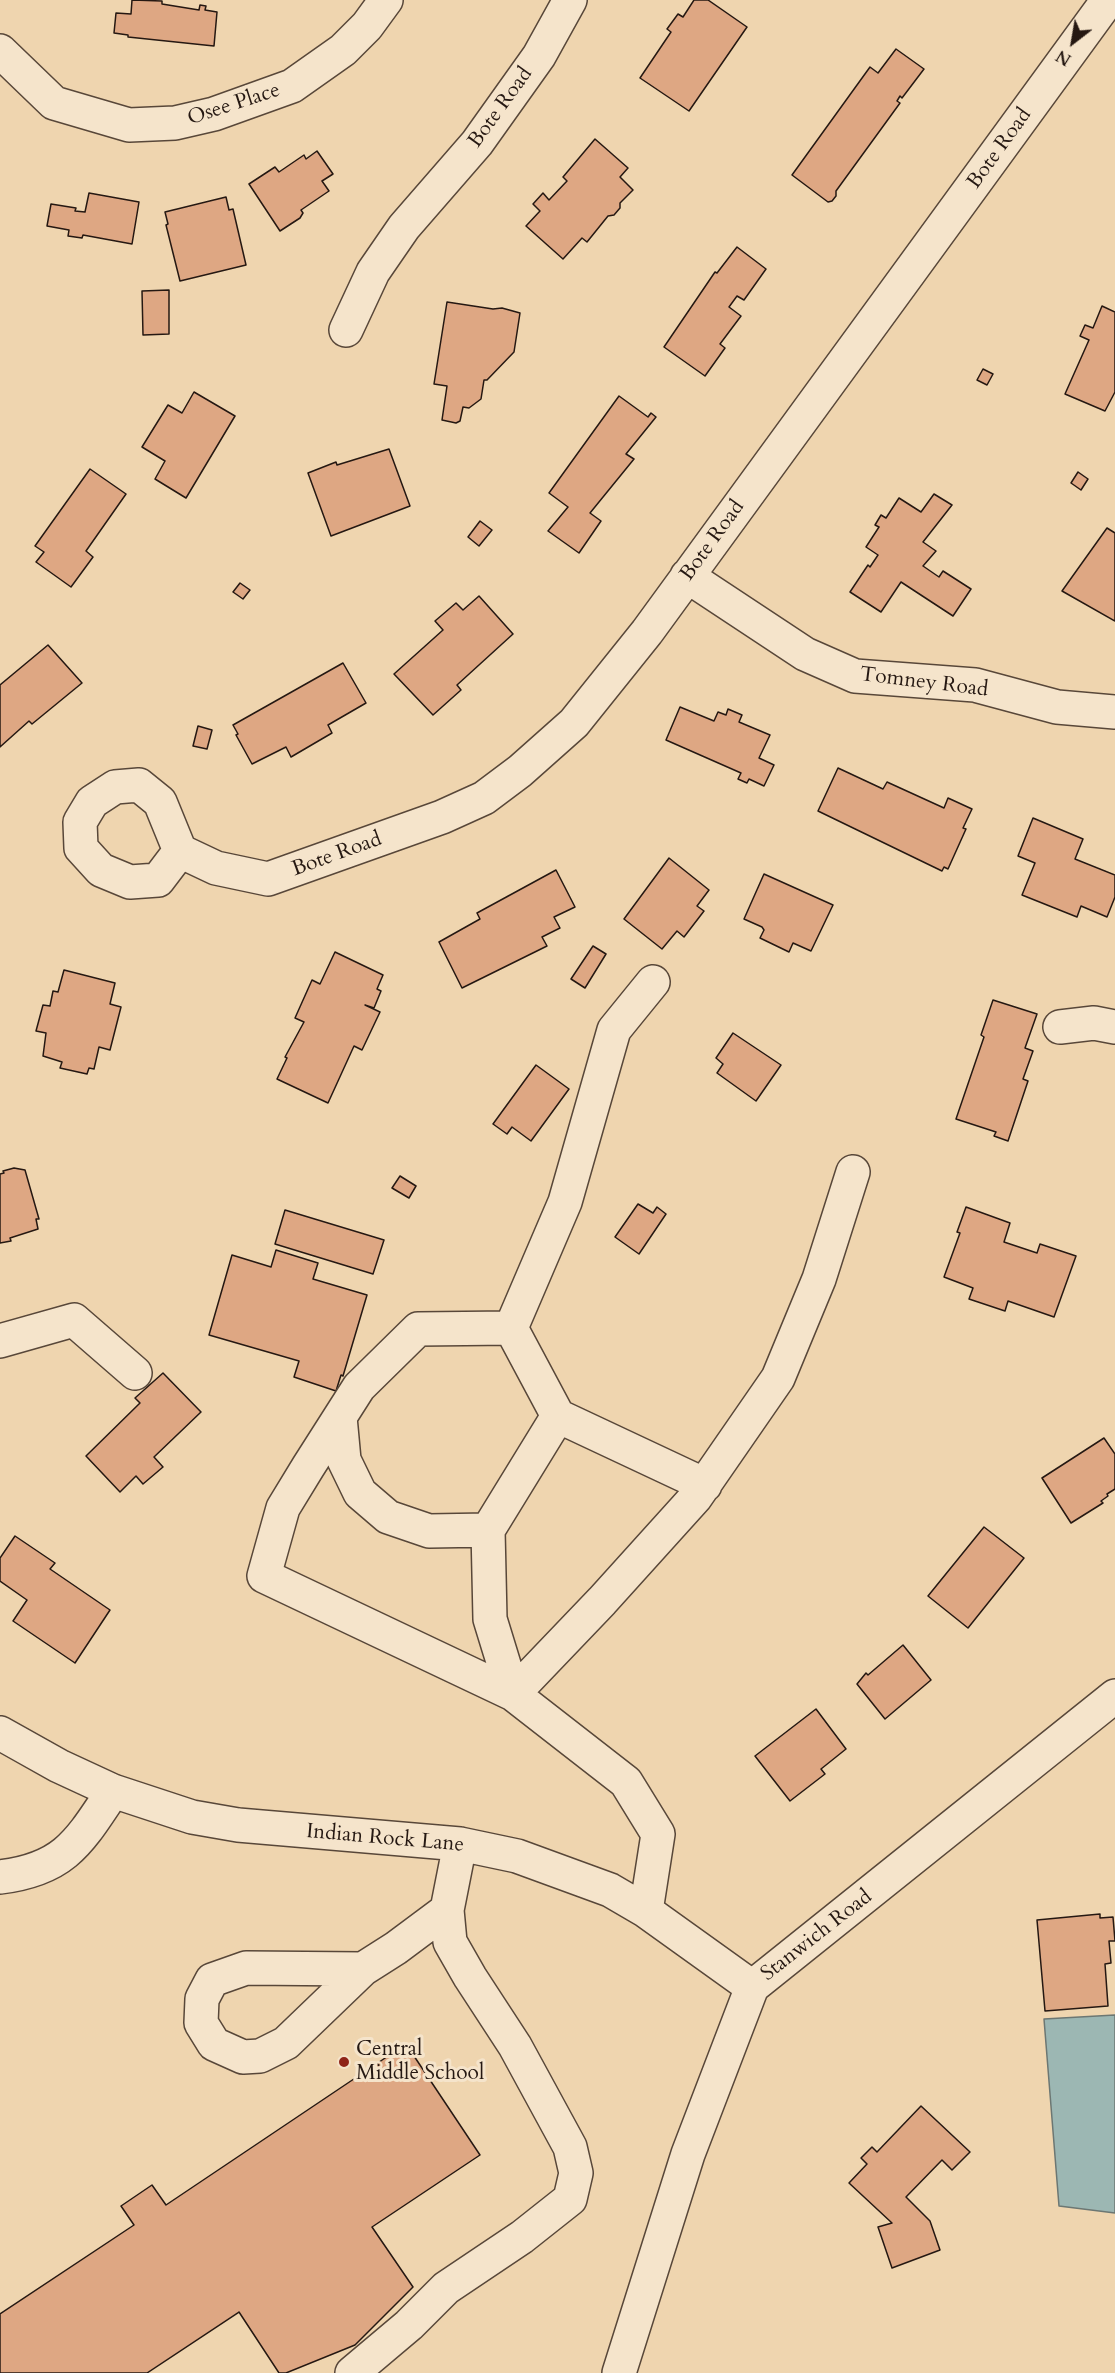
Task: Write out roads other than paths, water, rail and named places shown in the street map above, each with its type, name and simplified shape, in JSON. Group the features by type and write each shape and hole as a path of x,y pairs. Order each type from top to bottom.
{"street":[{"name":"Osee Place","path":"0,51 54,103 129,125 175,123 214,114 292,86 343,50 367,26 386,0"},
{"name":"Bote Road","path":"346,330 373,272 404,227 477,143 539,56 570,0"},
{"name":"Bote Road","path":"180,851 216,868 268,879 442,817 484,798 520,771 574,723 647,632 1108,0"},
{"name":"Tomney Road","path":"687,576 806,654 855,676 975,686 1057,707 1115,712"},
{"path":"511,1328 565,1202 614,1030 653,982"},
{"path":"1060,1028 1094,1023 1115,1027"},
{"path":"513,1694 602,1601 695,1498 778,1378 819,1279 853,1172"},
{"path":"0,1341 75,1320 135,1373"},
{"path":"511,1328 558,1416 705,1485"},
{"path":"511,1328 418,1329 359,1387 283,1508 264,1576 513,1694 626,1782 657,1834 646,1911"},
{"path":"513,1694 490,1619 488,1530 558,1416"},
{"path":"340,1417 344,1460 360,1493 388,1517 429,1531 488,1530"},
{"name":"Stanwich Road","path":"619,2373 688,2154 752,1987 1115,1696"},
{"name":"Indian Rock Lane","path":"0,1733 59,1766 113,1791 184,1815 238,1825 460,1844 517,1856 610,1890 646,1911 752,1987"},
{"path":"0,1876 34,1870 64,1856 88,1829 113,1791"},
{"path":"352,2373 409,2325 446,2289 522,2237 570,2199 576,2173 570,2147 514,2046 450,1942 447,1910 460,1844"},
{"path":"363,1969 447,1910"}],"water":[{"path":"1115,2015 1115,2213 1059,2206 1044,2019"}],"place":[{"name":"Central Middle School","path":"344,2062"}]}
